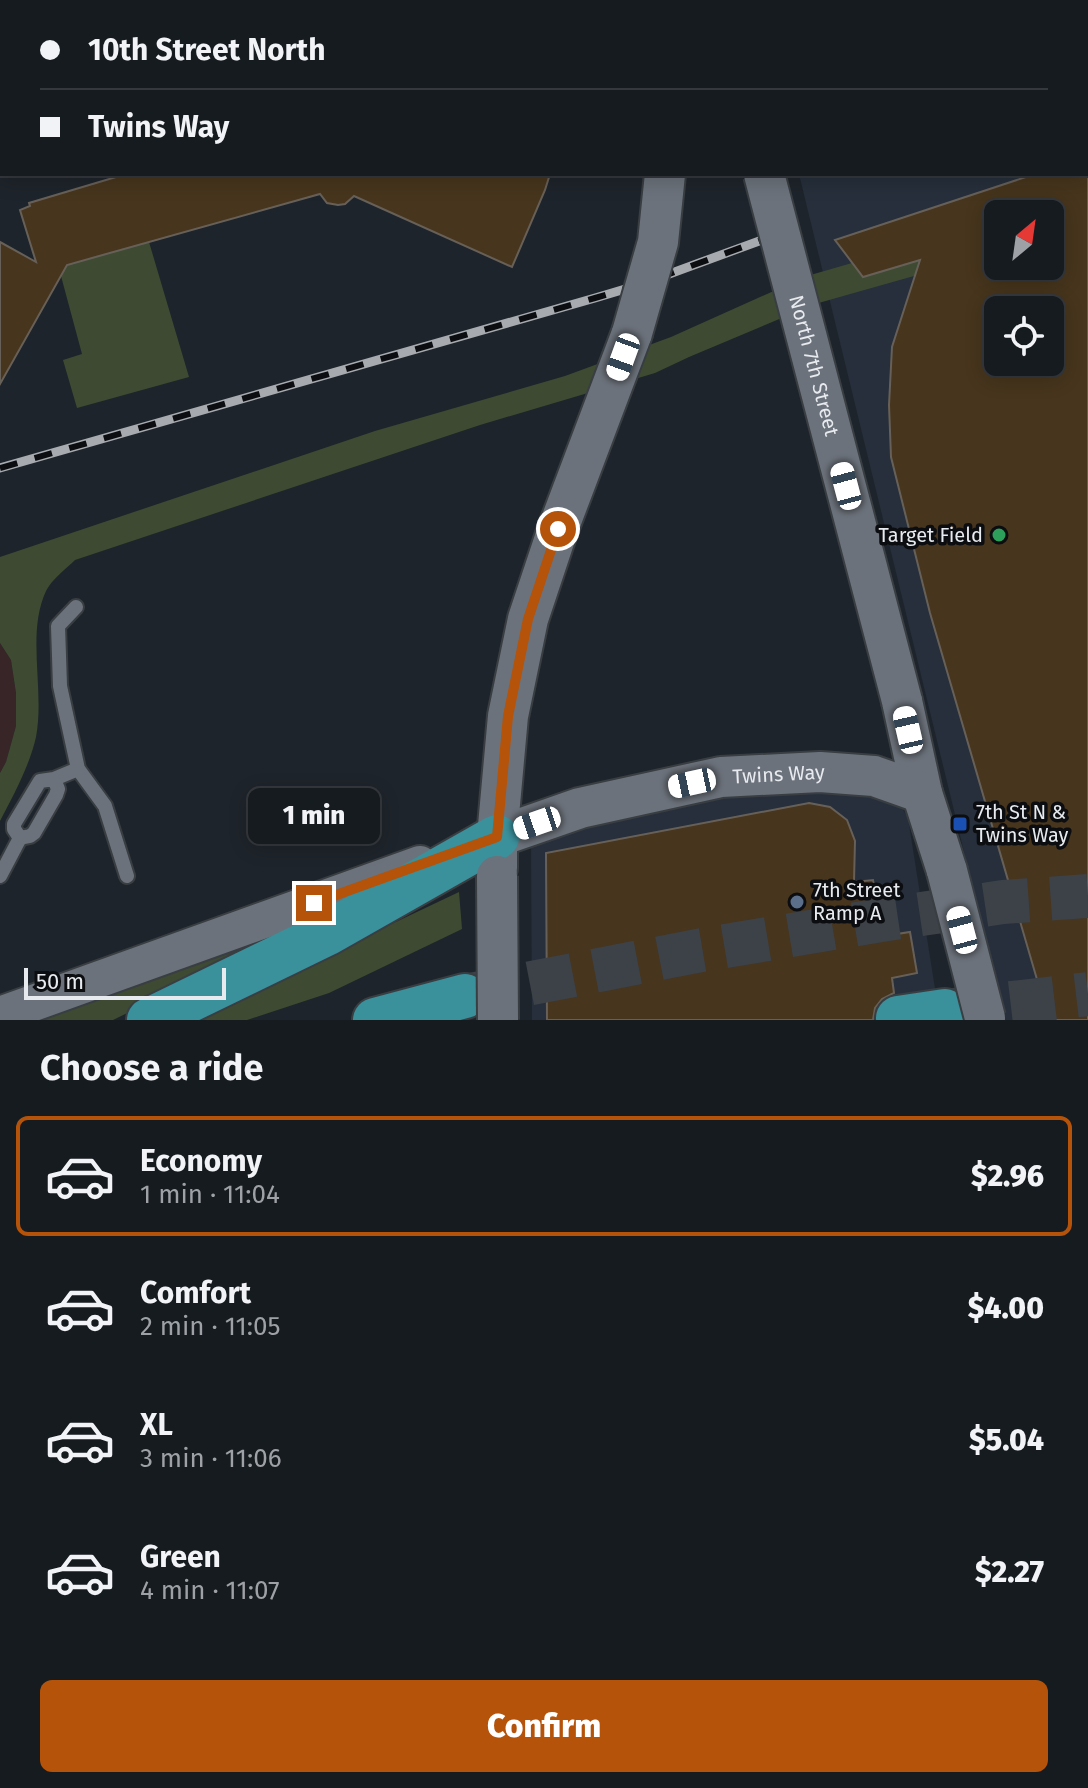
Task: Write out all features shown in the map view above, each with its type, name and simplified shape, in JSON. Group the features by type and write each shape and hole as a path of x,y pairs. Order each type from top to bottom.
{"highway":[{"path":"149,1020 497,856"},
{"path":"375,1020 481,1008"},
{"path":"898,1018 966,1015"}],"main road":[{"path":"481,1008 508,716 528,619 558,529 632,333 658,242 665,176"},
{"name":"North 7th Street","path":"765,176 902,701 922,793 947,871 966,1015"},
{"name":"Twins Way","path":"497,856 580,808 721,777 820,772 874,776 922,793"}],"street":[{"name":"Twins Way","path":"3,1010 497,856"}],"lane":[{"path":"76,607 58,626 60,686 78,769 105,806 127,876"},
{"path":"20,838 14,829 17,818 35,786 45,779 54,779 78,769"},
{"path":"20,838 34,833 56,795 58,789 54,779"},
{"path":"0,876 20,838"}],"shaded area":[{"name":"Target Field","path":"799,176 1088,176 1088,1020 1005,1020"},
{"path":"0,643 11,660 16,693 16,726 0,773"},
{"name":"7th Street Ramp A","path":"833,775 895,796 908,818 940,1020 532,1020 531,841 537,833"}],"green space":[{"name":"Target Field","path":"1029,176 1088,176 1088,1020 1052,1020 1043,1000 930,613 891,457 889,405 892,347 908,296 921,274 815,304 655,373 480,425 75,560 48,587 40,608 36,644 39,700 36,737 25,770 0,821 0,773 16,726 16,693 11,660 0,643 0,557 375,431 565,376 671,337 807,276 852,263 835,240"},
{"path":"149,242 189,377 77,408 63,360 82,354 60,267"},
{"path":"459,892 462,929 329,993 247,1020 189,1020"},
{"path":"295,922 299,929 113,1020 19,1020"}],"building":[{"path":"119,176 549,176 512,267 354,196 345,204 338,205 327,203 320,194 67,265 0,384 0,242 36,262 20,210 30,206 29,203"},
{"name":"Target Field","path":"1029,176 1088,176 1088,1020 1052,1020 1043,1000 930,613 891,457 889,405 892,347 920,260 863,277 835,240"},
{"name":"7th Street Ramp A","path":"809,803 830,807 847,820 855,841 854,882 873,880 884,936 910,932 917,973 892,978 894,993 882,999 875,1008 873,1020 547,1020 546,853"}],"tunnel":[{"path":"465,996 702,950 881,920 1003,902 1088,896"},
{"path":"945,1011 1088,994"}],"railway":[{"path":"0,468 642,284 789,230"}],"place":[{"name":"Target Field","path":"999,535"},
{"name":"7th St N & Twins Way","path":"960,824"},
{"name":"7th Street Ramp A","path":"797,902"}],"route":[{"path":"314,903 497,837 508,716 528,619 558,529"}]}
